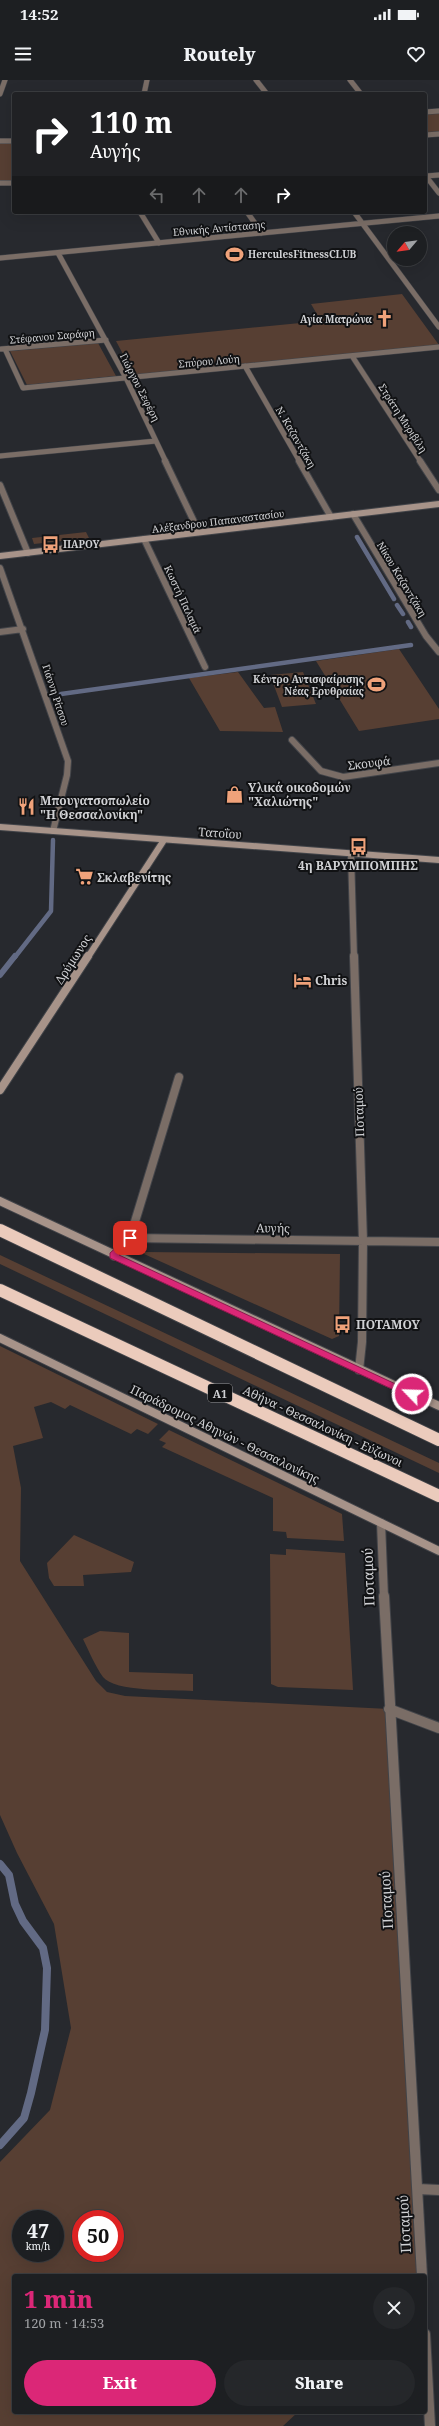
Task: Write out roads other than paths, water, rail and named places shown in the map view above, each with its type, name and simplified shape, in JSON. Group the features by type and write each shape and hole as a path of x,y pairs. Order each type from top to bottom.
{"highway":[{"path":"0,1230 439,1440"},
{"name":"Αθήνα - Θεσσαλονίκη - Εύζωνοι","path":"0,1290 439,1496"}],"main road":[{"name":"Αλέξανδρου Παπαναστασίου","path":"0,556 439,504"},
{"name":"Τατοΐου","path":"0,827 439,860"},
{"name":"Δρύμωνος","path":"0,1090 164,840"},
{"path":"0,1201 114,1256 439,1406"},
{"name":"Παράδρομος Αθηνών - Θεσσαλονίκης","path":"0,1338 439,1551"}],"street":[{"path":"0,94 5,80"},
{"path":"144,92 147,80"},
{"path":"256,80 265,92"},
{"path":"350,80 359,92"},
{"path":"427,112 439,111"},
{"path":"427,135 439,134"},
{"path":"0,141 12,141"},
{"path":"427,176 439,175"},
{"path":"427,177 439,193"},
{"path":"0,183 12,183"},
{"path":"141,214 159,243"},
{"path":"248,214 262,233"},
{"path":"355,214 439,327"},
{"name":"Εθνικής Αντίστασης","path":"0,258 439,216"},
{"name":"Γιώργου Σεφέρη","path":"58,252 126,378 200,532"},
{"name":"Στέφανου Σαράφη","path":"3,349 106,340"},
{"name":"Σπύρου Λούη","path":"3,349 23,388 439,347"},
{"name":"Στράτη Μυριβίλη","path":"352,356 439,490"},
{"name":"Ν. Καζαντζάκη","path":"245,366 331,517"},
{"path":"0,456 156,440"},
{"path":"0,485 28,553"},
{"name":"Νίκου Καζαντζάκη","path":"353,514 426,636 439,652"},
{"name":"Κωστή Παλαμά","path":"144,539 205,667"},
{"name":"Γιάννη Ρίτσου","path":"0,568 44,690 45,699 68,768 53,831"},
{"path":"0,632 23,629"},
{"name":"Σκουφά","path":"292,740 321,772 343,777 439,763"},
{"name":"Ποταμού","path":"351,854 363,1241 362,1342 359,1370"},
{"path":"114,1256 130,1238 179,1077"},
{"name":"Αυγής","path":"130,1238 439,1242"},
{"name":"Ποταμού","path":"381,1523 389,1709 422,2274"},
{"path":"389,1709 439,1728"},
{"path":"418,2189 439,2190"},
{"path":"427,2371 430,2426"}],"waterway":[{"path":"357,537 394,599"},
{"path":"397,605 403,614"},
{"path":"408,622 411,627"},
{"path":"61,694 411,645"},
{"path":"15,957 51,911 53,840"},
{"path":"0,975 15,956"},
{"path":"0,1864 9,1875 15,1904 23,1921 43,1948 47,1968 45,2030 31,2093 24,2118 0,2145"}],"place":[{"name":"HerculesFitnessCLUB","path":"235,254"},
{"name":"Αγία Ματρώνα","path":"385,319"},
{"name":"ΠΑΡΟΥ","path":"50,544"},
{"name":"Κέντρο Αντισφαίρισης Νέας Ερυθραίας","path":"377,685"},
{"name":"Υλικά οικοδομών \"Χαλιώτης\"","path":"235,794"},
{"name":"Μπουγατσοπωλείο \"Η Θεσσαλονίκη\"","path":"27,807"},
{"name":"4η ΒΑΡΥΜΠΟΜΠΗΣ","path":"358,846"},
{"name":"Σκλαβενίτης","path":"84,877"},
{"name":"Chris","path":"302,980"},
{"name":"ΠΟΤΑΜΟΥ","path":"343,1324"}]}
